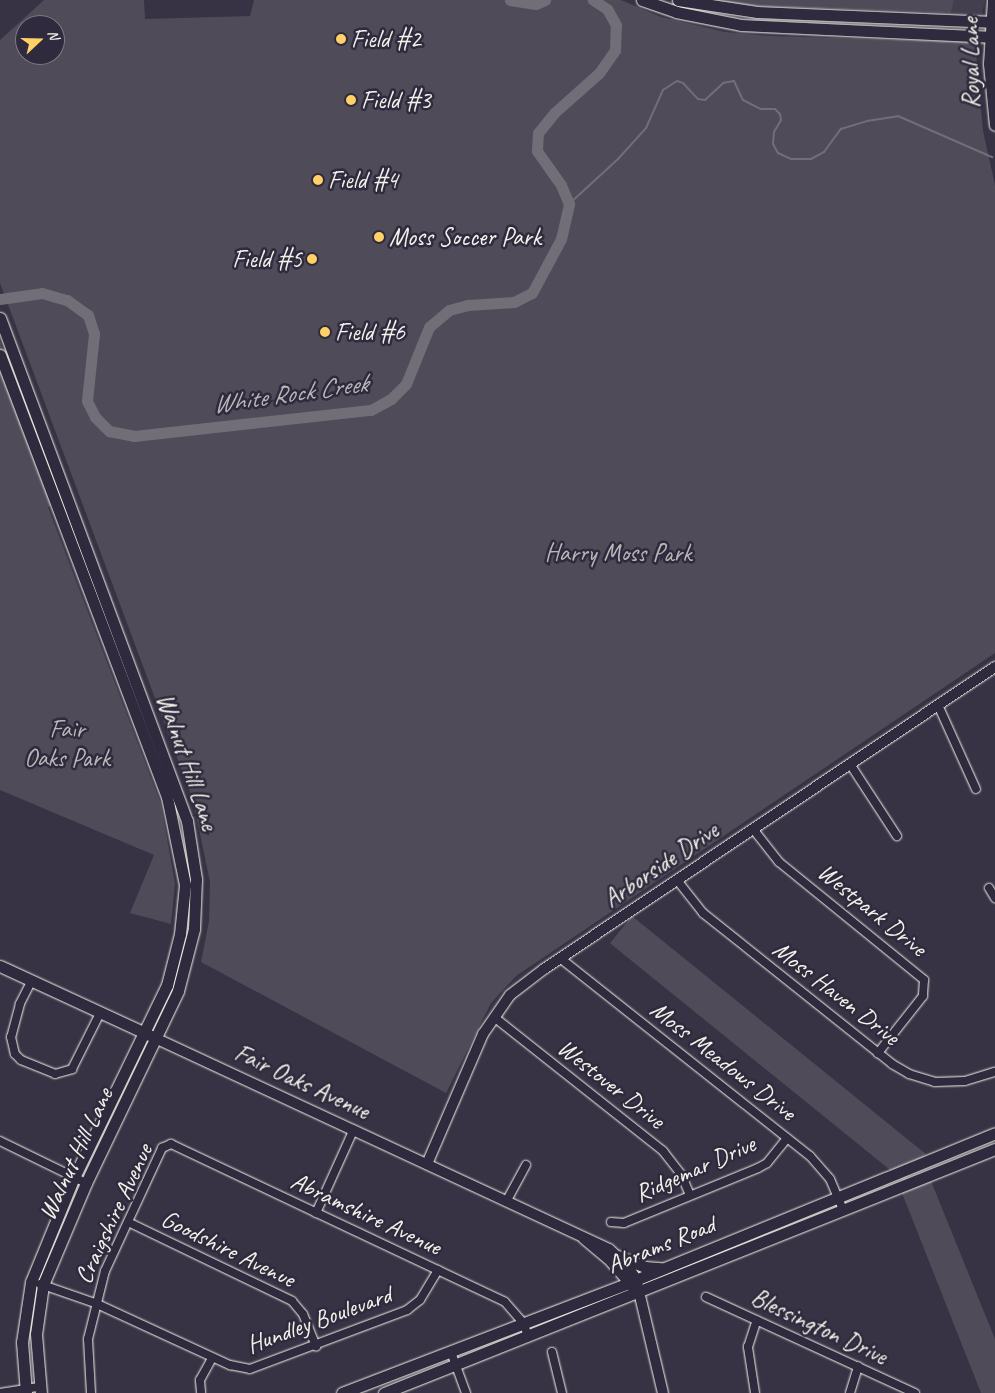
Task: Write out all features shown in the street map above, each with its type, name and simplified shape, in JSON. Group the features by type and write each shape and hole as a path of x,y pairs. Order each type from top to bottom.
{"main road":[{"path":"642,0 744,11 993,22"},
{"name":"Royal Lane","path":"993,0 992,37 995,125"},
{"path":"678,4 748,25 992,37"},
{"path":"857,31 858,17"},
{"name":"Walnut Hill Lane","path":"0,318 74,519 129,681 172,795 187,821 194,859 194,929 178,991 86,1183 43,1285 36,1334 40,1390"},
{"name":"Walnut Hill Lane","path":"0,356 62,522 129,681"},
{"name":"Walnut Hill Lane","path":"26,1391 22,1342 31,1282 74,1177 172,969 184,910 182,863 172,795"},
{"name":"Fair Oaks Avenue","path":"0,966 155,1038"},
{"name":"Abrams Road","path":"342,1393 632,1281 995,1133"},
{"name":"Abrams Road","path":"384,1393 640,1293 995,1149"},
{"path":"618,1256 645,1267 665,1267"}],"street":[{"name":"Arborside Drive","path":"427,1164 494,1017 510,995 560,958 995,667"},
{"path":"938,705 976,789"},
{"path":"850,764 897,836"},
{"name":"Westpark Drive","path":"754,828 779,862 924,980 923,996 878,1053"},
{"name":"Moss Haven Drive","path":"676,880 703,913 878,1053 909,1074 935,1082 965,1082 995,1072"},
{"path":"989,888 995,898"},
{"name":"Moss Meadows Drive","path":"560,958 787,1138 822,1168 838,1196 843,1210"},
{"path":"32,980 20,1004 11,1037 15,1054 21,1060 55,1074 72,1069 100,1013"},
{"name":"Westover Drive","path":"494,1017 663,1151 681,1174 690,1195"},
{"name":"Fair Oaks Avenue","path":"155,1038 584,1239 632,1281"},
{"path":"316,1213 353,1131"},
{"name":"Ridgemar Drive","path":"611,1222 624,1223 758,1168 767,1163 787,1138"},
{"path":"0,1141 86,1183"},
{"name":"Abramshire Avenue","path":"171,1144 505,1302 524,1324 528,1337"},
{"name":"Craigshire Avenue","path":"91,1393 88,1340 95,1303 107,1266 162,1148 171,1144"},
{"path":"506,1202 526,1164"},
{"name":"Goodshire Avenue","path":"128,1222 292,1301 303,1314 316,1346"},
{"name":"Fair Oaks Avenue","path":"584,1239 591,1239 618,1256 640,1293"},
{"name":"Hundley Boulevard","path":"31,1282 95,1303 212,1358 230,1365 250,1369 316,1346 407,1310 420,1300 438,1270"},
{"path":"640,1293 663,1393"},
{"name":"Blessington Drive","path":"706,1297 915,1393"},
{"path":"755,1393 748,1347 758,1320"},
{"path":"451,1352 466,1393"},
{"path":"552,1352 562,1393"},
{"path":"201,1392 200,1380 212,1358"},
{"path":"850,1393 858,1366"},
{"path":"0,1393 40,1390"}],"shaded area":[{"path":"954,0 985,0 982,14 951,13"}],"green space":[{"name":"Harry Moss Park","path":"44,0 144,0 145,19 250,16 254,0 621,0 661,17 725,32 770,36 975,42 983,131 995,185 995,653 516,976 491,1003 446,1093 201,962 209,921 210,882 193,800 0,283 0,40 15,26 15,65 65,65 65,15 28,15"},
{"path":"701,0 954,0 951,13 760,6"},
{"name":"Fair Oaks Park","path":"0,341 61,502 48,507 161,804 175,884 171,924 130,913 154,855 0,790"},
{"path":"632,916 926,1154 904,1181 610,943"},
{"path":"931,1181 995,1339 995,1393 981,1393 902,1193"}],"waterway":[{"name":"White Rock Creek","path":"510,0 536,4 545,0"},
{"name":"White Rock Creek","path":"0,299 42,293 67,300 88,315 94,334 87,401 95,417 109,431 134,436 371,410 391,399 406,384 429,327 449,310 468,305 514,302 532,293 561,239 569,204 561,185 537,151 538,133 554,113 599,73 615,50 616,25 607,9 593,0"},
{"path":"569,204 618,159 646,128 663,90 677,81 683,83 698,99 705,100 723,83 734,81 743,100 761,109 775,109 780,114 781,120 774,132 773,144 778,153 791,159 811,159 824,152 841,129 867,121 898,116 992,157"}],"place":[{"name":"Field #2","path":"341,39"},
{"name":"Field #3","path":"351,100"},
{"name":"Field #4","path":"318,180"},
{"name":"Moss Soccer Park","path":"379,237"},
{"name":"Field #5","path":"312,259"},
{"name":"Field #6","path":"325,332"}]}
